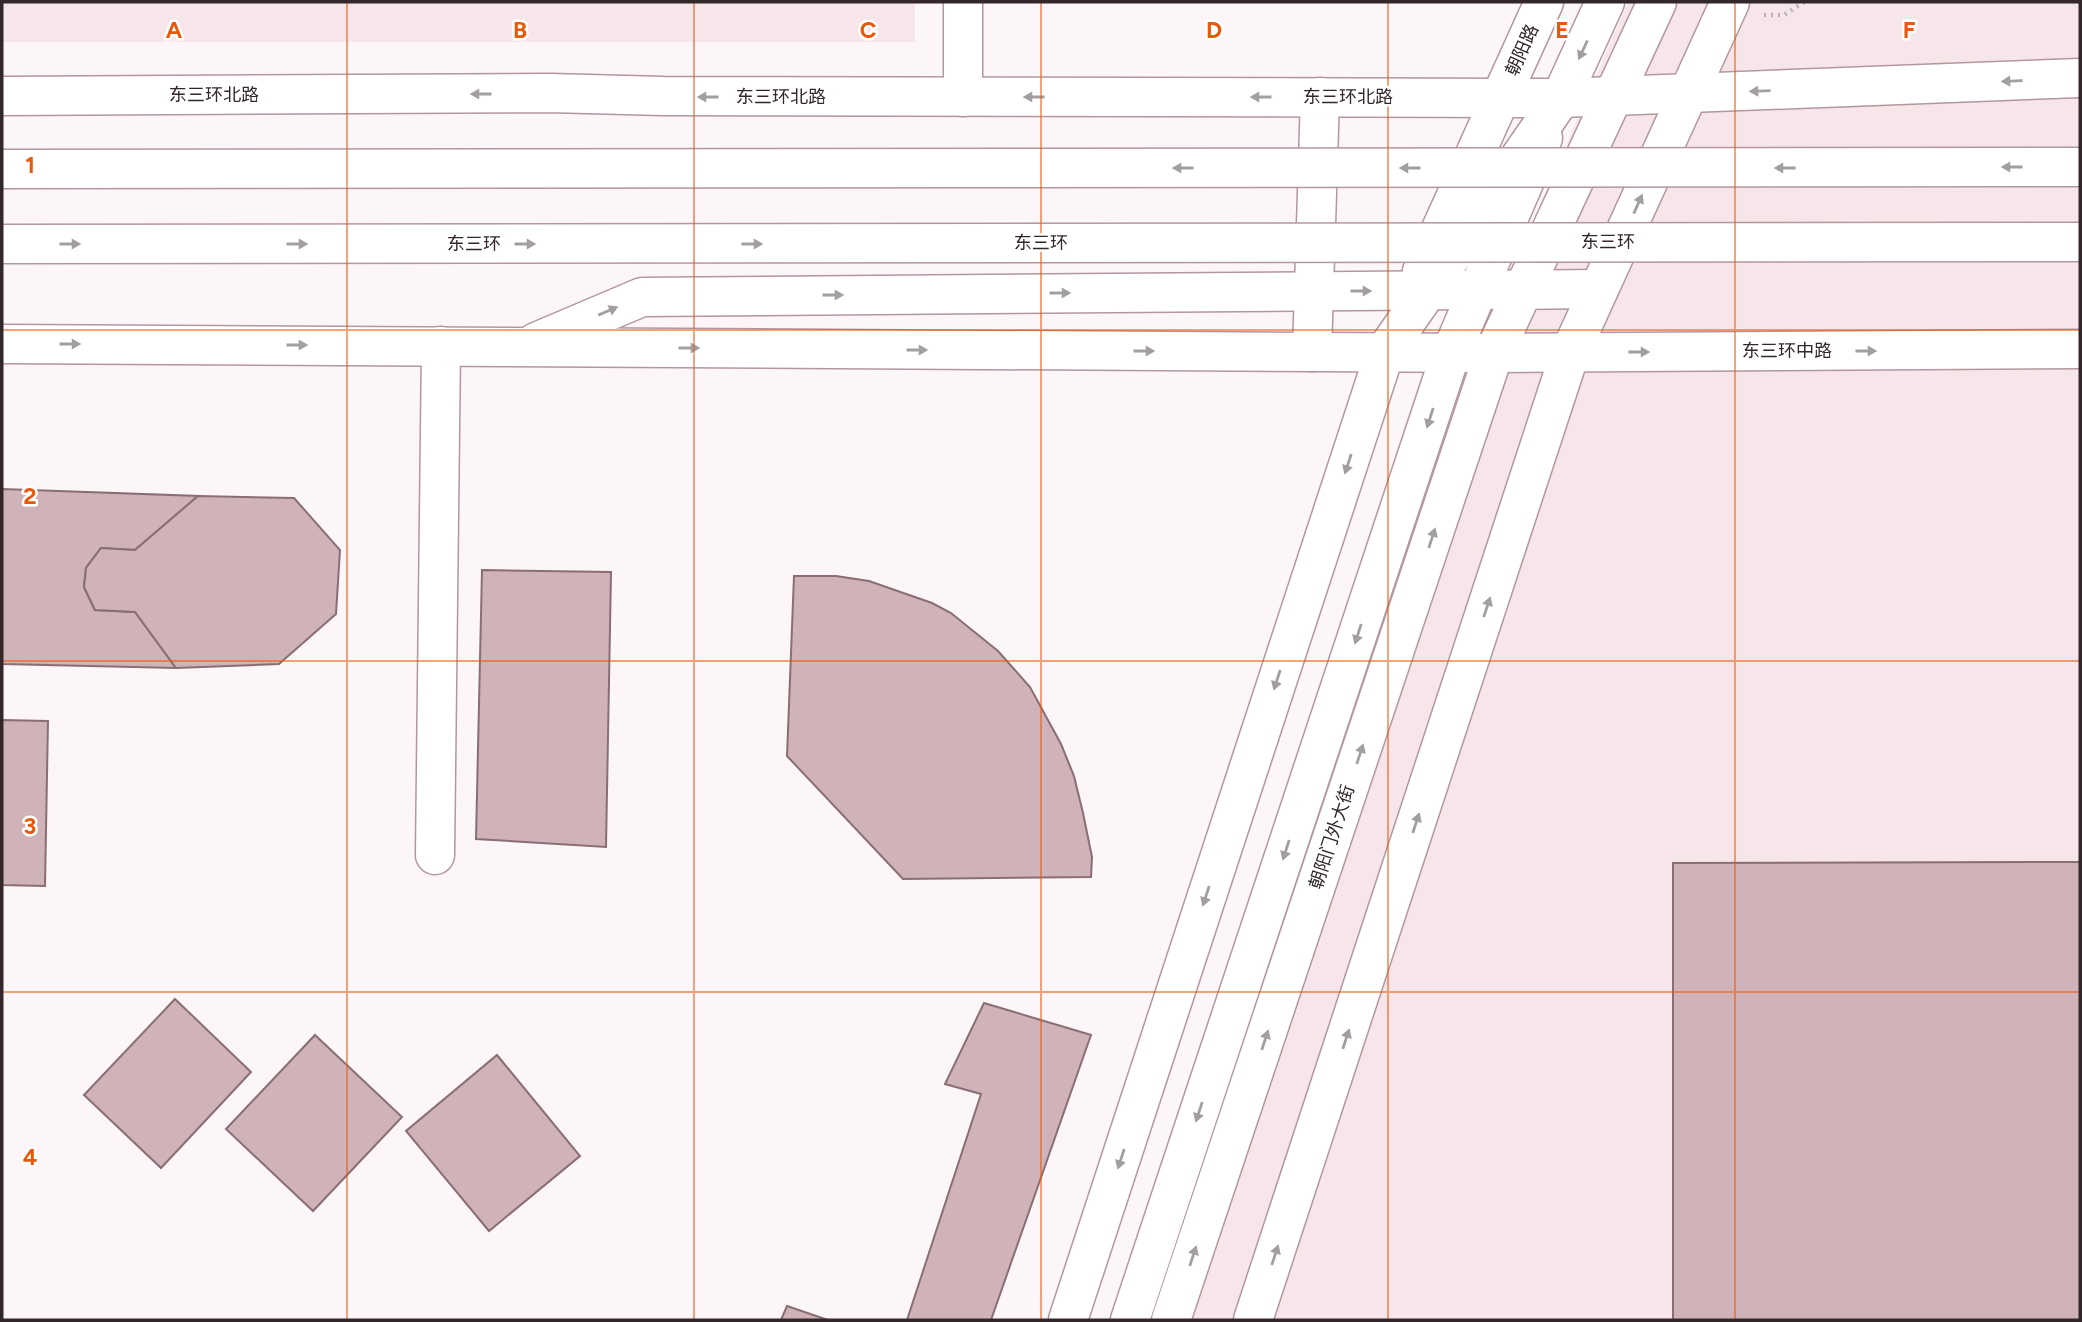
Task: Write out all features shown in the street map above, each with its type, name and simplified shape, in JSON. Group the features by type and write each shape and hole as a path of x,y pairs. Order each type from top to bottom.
{"main road":[{"path":"962,2 963,97"},
{"name":"朝阳路","path":"1420,290 1544,2"},
{"path":"1130,1320 1451,353 1605,2"},
{"path":"1612,96 1657,2"},
{"path":"1254,1320 1570,353 1730,2"},
{"path":"1688,93 2080,78"},
{"name":"东三环北路","path":"2,96 550,93 663,96 1561,98 1688,93"},
{"name":"朝阳门外大街","path":"1171,1320 1494,353 1612,96"},
{"path":"1312,352 1320,97"},
{"path":"1068,1320 1385,352 1420,290 1561,98"},
{"path":"2,169 2080,167"},
{"name":"东三环","path":"2,244 2080,242"},
{"path":"523,348 642,297 1599,289"},
{"path":"2,344 1385,352"},
{"path":"435,855 442,346"},
{"name":"东三环中路","path":"1385,352 2080,349"}],"shaded area":[{"path":"2,2 915,2 915,42 2,42"},
{"path":"1628,2 2080,2 2080,1320 1168,1320 1524,243"}],"building":[{"path":"2,489 198,496 135,550 101,548 86,568 84,587 95,610 135,612 176,668 2,664"},
{"path":"198,496 294,498 340,550 336,614 279,664 176,668 135,612 95,610 84,587 86,568 101,548 135,550"},
{"path":"482,570 611,572 606,847 476,839"},
{"path":"794,576 836,576 869,581 932,603 951,613 998,651 1030,687 1061,744 1074,776 1083,813 1092,857 1091,877 903,879 787,756"},
{"path":"2,720 48,721 45,886 2,885"},
{"path":"2080,862 2080,1320 1673,1320 1673,863"},
{"path":"175,999 251,1072 161,1168 84,1095"},
{"path":"984,1003 1091,1035 991,1320 907,1320 981,1094 945,1084"},
{"path":"315,1035 402,1117 313,1211 226,1129"},
{"path":"497,1055 580,1156 489,1231 406,1131"},
{"path":"787,1306 828,1320 781,1320"}]}
